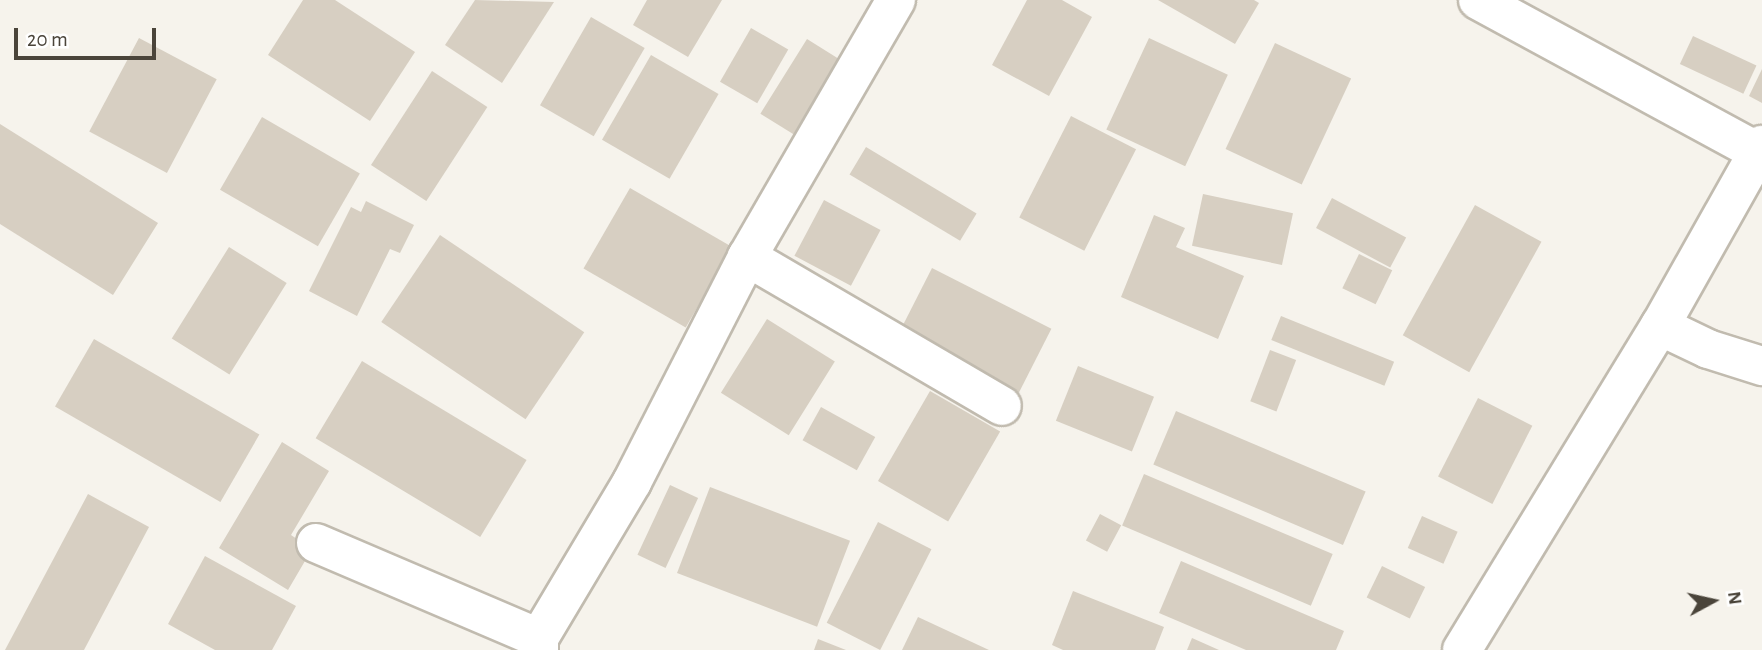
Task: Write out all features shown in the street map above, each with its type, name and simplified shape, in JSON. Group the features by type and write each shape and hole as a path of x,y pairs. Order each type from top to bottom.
{"street":[{"path":"316,542 539,644 632,482 747,257 897,0"},
{"path":"1462,650 1660,326 1760,149 1478,0"},
{"path":"747,257 1002,406"},
{"path":"1660,326 1708,349 1762,366"}],"building":[{"path":"303,0 335,0 415,52 370,121 268,55"},
{"path":"475,0 554,2 502,83 445,45"},
{"path":"647,0 722,0 688,57 633,25"},
{"path":"1027,0 1062,0 1092,17 1049,96 992,65"},
{"path":"1158,0 1254,0 1259,3 1235,44"},
{"path":"591,17 645,48 594,136 540,105"},
{"path":"751,28 788,50 757,103 720,82"},
{"path":"1693,36 1756,66 1743,94 1680,64"},
{"path":"139,38 217,79 167,173 89,132"},
{"path":"1149,38 1228,75 1185,166 1106,130"},
{"path":"807,39 842,61 795,135 760,114"},
{"path":"1275,43 1351,78 1302,185 1226,149"},
{"path":"651,55 719,94 670,179 602,140"},
{"path":"1762,69 1762,103 1749,96"},
{"path":"432,71 487,107 426,201 371,165"},
{"path":"1071,116 1136,149 1084,251 1019,218"},
{"path":"262,117 360,173 318,246 220,190"},
{"path":"0,124 158,223 113,295 0,224"},
{"path":"866,147 977,213 960,241 850,174"},
{"path":"630,188 732,247 686,328 584,269"},
{"path":"1203,194 1293,213 1282,265 1192,246"},
{"path":"1332,198 1406,237 1390,267 1316,228"},
{"path":"824,200 881,230 851,286 794,256"},
{"path":"366,201 414,225 400,253 390,249 357,316 309,291 351,207 361,212"},
{"path":"1475,205 1541,242 1469,372 1403,335"},
{"path":"1154,215 1185,228 1176,247 1244,276 1218,339 1121,297"},
{"path":"440,235 584,332 526,419 381,322"},
{"path":"229,247 287,283 229,375 172,339"},
{"path":"1359,254 1392,270 1376,304 1342,288"},
{"path":"932,268 1051,329 1019,393 899,332"},
{"path":"1281,316 1394,362 1384,386 1271,340"},
{"path":"767,319 835,361 789,435 721,393"},
{"path":"94,339 259,434 220,502 55,407"},
{"path":"1270,350 1296,360 1276,411 1250,401"},
{"path":"362,361 527,460 480,537 316,438"},
{"path":"1078,366 1154,397 1132,451 1056,421"},
{"path":"930,391 1000,432 948,522 878,481"},
{"path":"1478,398 1532,426 1492,504 1438,476"},
{"path":"821,407 875,437 857,470 803,440"},
{"path":"1176,411 1366,491 1343,545 1153,464"},
{"path":"282,442 329,471 291,535 312,549 288,590 219,548"},
{"path":"1144,474 1333,554 1311,606 1122,526"},
{"path":"670,485 698,498 666,568 637,555"},
{"path":"710,487 850,541 817,627 677,573"},
{"path":"88,494 149,527 84,650 5,650"},
{"path":"1100,514 1121,525 1107,552 1086,540"},
{"path":"1422,516 1458,532 1443,564 1408,548"},
{"path":"878,522 931,549 880,650 827,623"},
{"path":"205,556 296,606 272,650 215,650 168,624"},
{"path":"1181,561 1344,631 1336,650 1246,650 1159,613"},
{"path":"1382,566 1425,587 1410,618 1367,597"},
{"path":"1073,591 1164,627 1155,650 1063,650 1052,645"},
{"path":"918,617 989,650 902,650"},
{"path":"1192,638 1219,650 1187,650"},
{"path":"818,639 846,650 814,650"}]}
